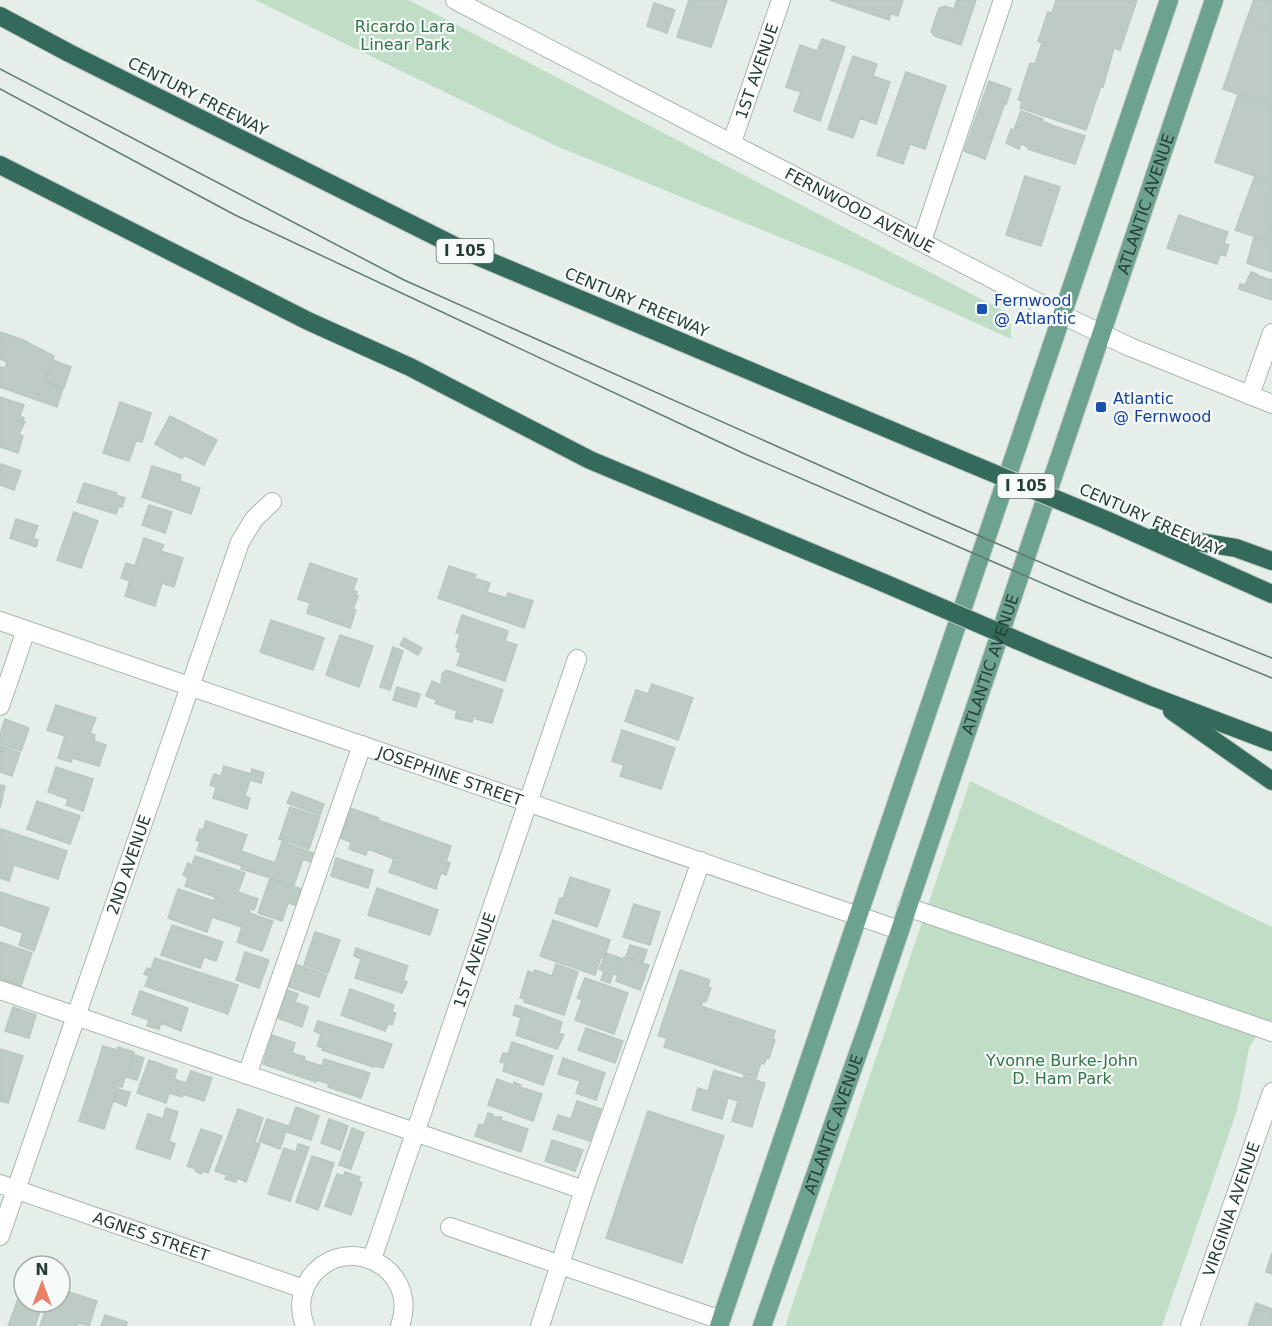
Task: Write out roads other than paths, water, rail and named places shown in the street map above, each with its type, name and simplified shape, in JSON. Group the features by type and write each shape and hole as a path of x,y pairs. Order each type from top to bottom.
{"highway":[{"name":"CENTURY FREEWAY","path":"0,16 69,53 465,251 1134,531 1272,594"},
{"path":"0,165 298,316 410,367 590,460 1042,651 1272,742"},
{"path":"1134,531 1236,548 1272,561"},
{"path":"1151,696 1272,781"}],"main road":[{"path":"720,1323 1060,314 1169,0"},
{"name":"ATLANTIC AVENUE","path":"762,1326 907,907 1214,0"}],"street":[{"name":"FERNWOOD AVENUE","path":"455,0 1060,314 1100,333 1272,404"},
{"name":"1ST AVENUE","path":"732,142 781,0"},
{"path":"922,241 1003,0"},
{"path":"1250,395 1272,333"},
{"name":"2ND AVENUE","path":"0,1236 8,1187 76,1016 240,542 254,519 272,502"},
{"name":"JOSEPHINE STREET","path":"0,621 899,930"},
{"path":"0,706 27,630"},
{"name":"1ST AVENUE","path":"372,1259 577,659"},
{"path":"247,1075 362,745"},
{"path":"540,1326 584,1190 700,861"},
{"path":"907,907 1272,1032"},
{"path":"0,990 584,1190"},
{"name":"VIRGINIA AVENUE","path":"1190,1326 1272,1092"},
{"name":"AGNES STREET","path":"8,1187 304,1289"},
{"path":"450,1227 720,1323"},
{"path":"305,1326 301,1304 304,1289 311,1276 322,1265 338,1257 355,1255 372,1259 386,1268 397,1280 403,1295 403,1325"}],"tram line":[{"path":"0,69 404,280 940,519 1128,600 1272,658"},
{"path":"0,89 235,215 747,455 1081,600 1272,678"}],"place":[{"name":"Fernwood @ Atlantic","path":"982,309"},
{"name":"Atlantic @ Fernwood","path":"1101,407"}],"park label":[{"name":"Ricardo Lara Linear Park","path":"405,35"},
{"name":"Yvonne Burke-John D. Ham Park","path":"1062,1069"}]}
